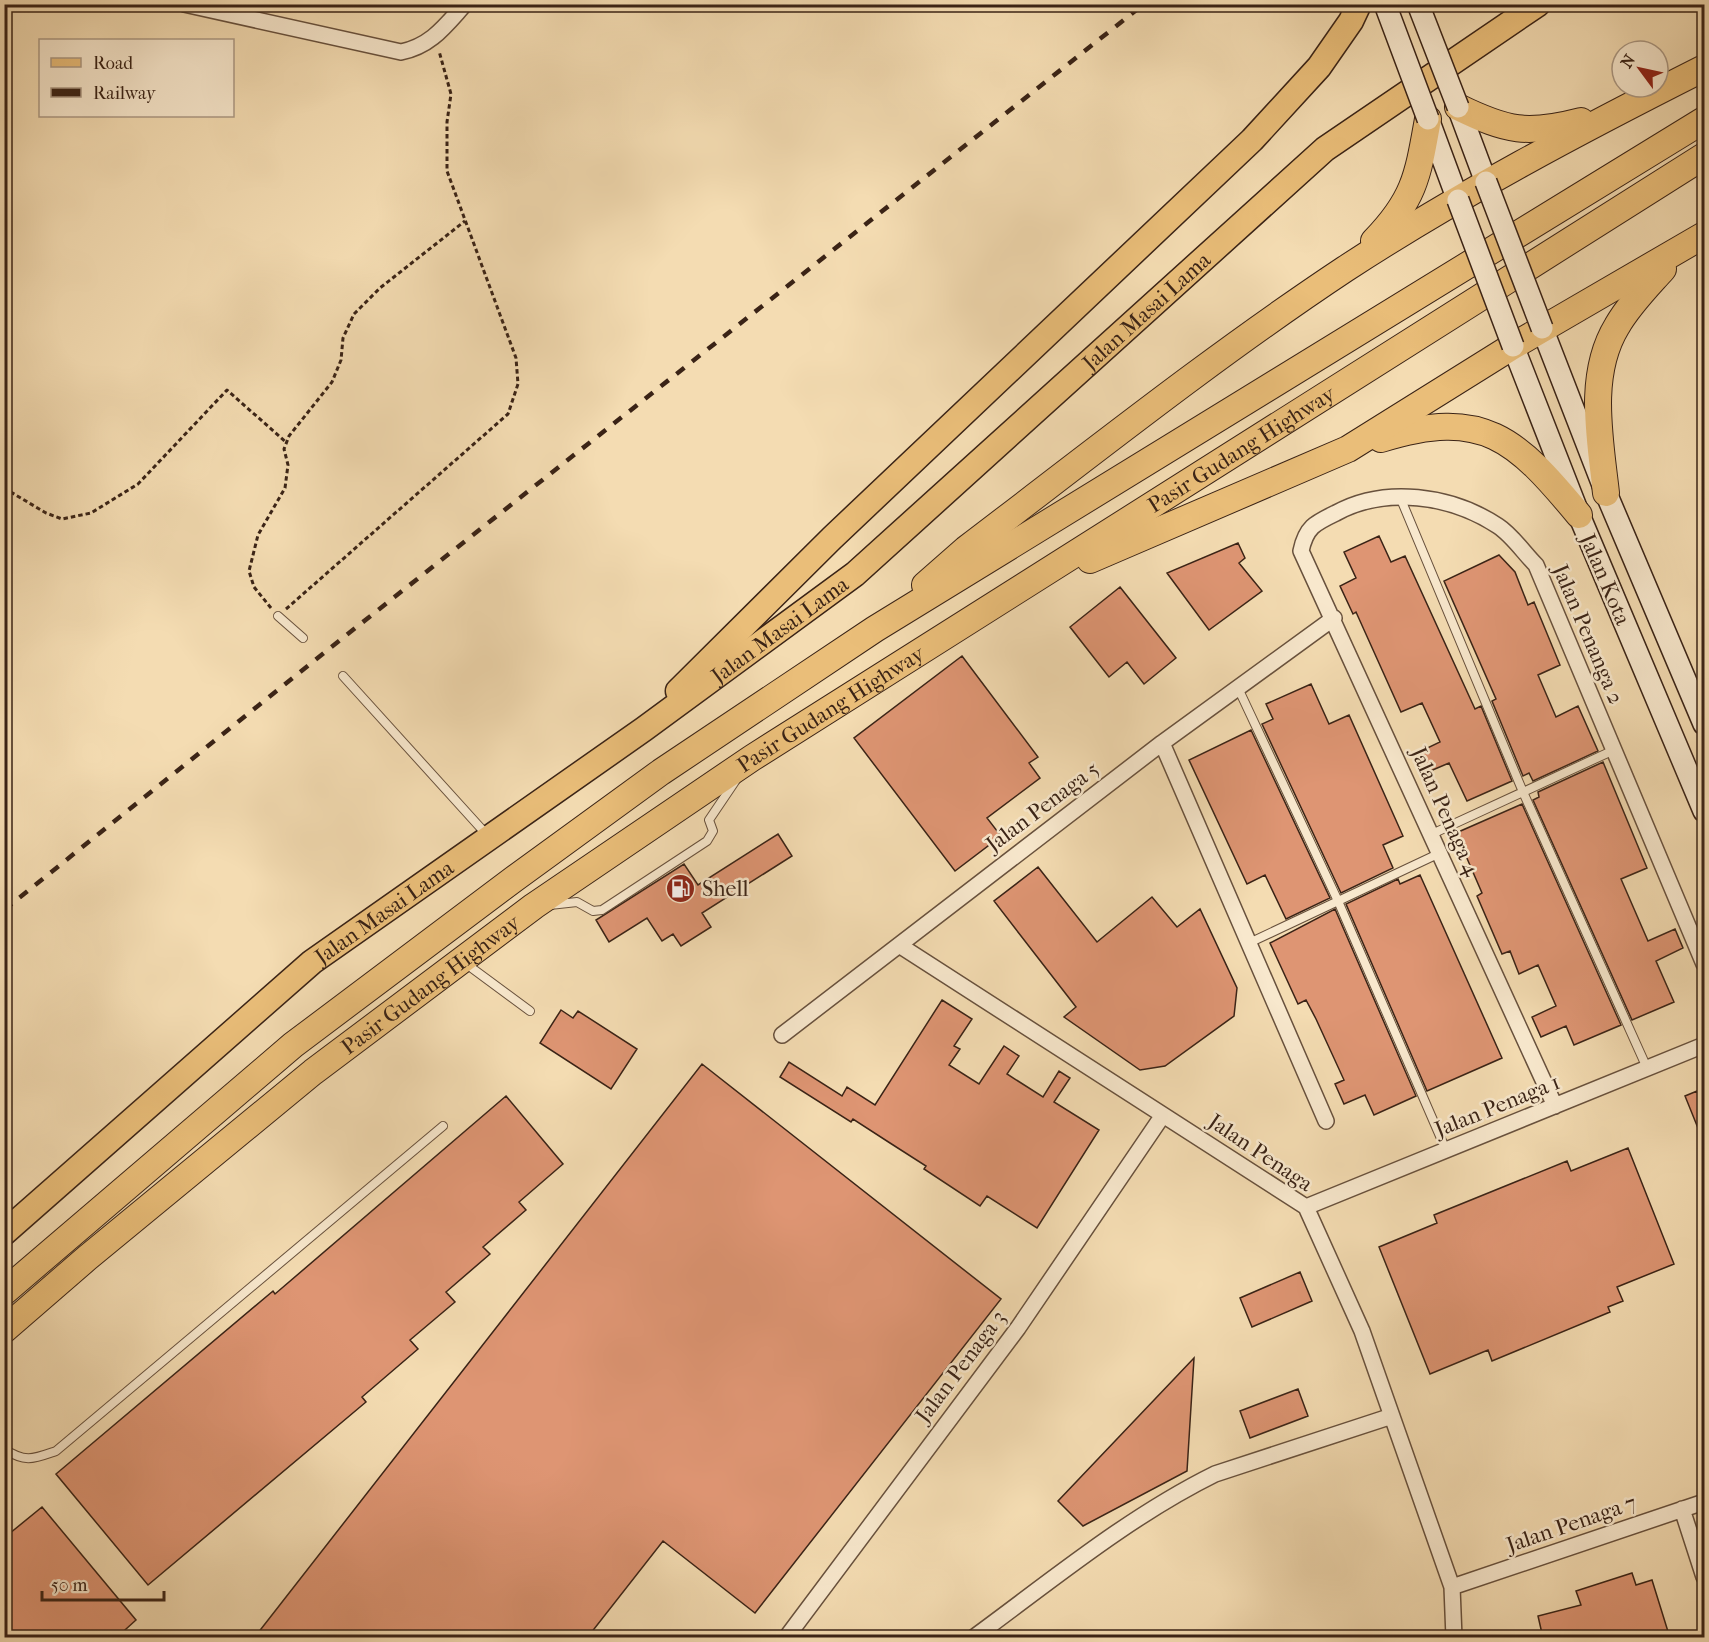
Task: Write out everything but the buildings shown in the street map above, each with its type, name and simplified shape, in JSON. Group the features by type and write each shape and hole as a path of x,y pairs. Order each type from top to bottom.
{"highway":[{"path":"875,629 966,549 1241,340 1346,269 1486,182 1704,68"},
{"path":"1458,107 1495,125 1522,130 1554,128 1619,111"},
{"path":"1346,269 1390,225 1411,193 1419,171 1428,119"},
{"name":"Pasir Gudang Highway","path":"4,1292 294,1045 651,778 875,629 1704,120"},
{"name":"Pasir Gudang Highway","path":"4,1330 87,1258 313,1072 534,906 752,758 1704,156"},
{"path":"1348,449 1542,328 1677,253 1704,235"},
{"path":"1606,493 1598,420 1599,386 1605,356 1616,327 1677,253"},
{"path":"984,611 1114,548 1348,449 1417,427 1448,425 1477,429 1509,443 1538,466 1579,515"}],"main road":[{"path":"644,729 707,660 774,594 1252,140 1319,67 1351,21 1359,4"},
{"name":"Jalan Kota","path":"1385,4 1579,515 1704,811"},
{"name":"Jalan Kota","path":"1418,4 1606,493 1704,724"},
{"name":"Jalan Masai Lama","path":"4,1233 312,962 488,836 644,729 855,574 1326,149 1538,4"},
{"path":"774,594 772,614 778,619 792,622"}],"street":[{"path":"184,4 400,52 416,49 435,38 465,4"},
{"name":"Jalan Penanga 2","path":"1305,534 1318,522 1353,503 1400,496 1448,502 1499,526 1536,566 1704,964"},
{"name":"Jalan Penaga 4","path":"1305,534 1301,551 1334,618 1555,1106"},
{"name":"Jalan Penaga 5","path":"782,1035 1162,743 1334,618"},
{"path":"1162,743 1326,1121"},
{"name":"Jalan Penaga","path":"899,945 1306,1207 1362,1331 1452,1587 1454,1638"},
{"name":"Jalan Penaga 1","path":"1306,1207 1704,1045"},
{"name":"Jalan Penaga 3","path":"786,1638 1017,1328 1163,1114"},
{"path":"973,1638 1142,1516 1215,1473 1392,1416"},
{"name":"Jalan Penaga 7","path":"1452,1587 1704,1502"},
{"path":"1682,1509 1704,1577"}],"lane":[{"path":"1400,496 1523,792 1647,1068"},
{"path":"278,616 303,638"},
{"path":"343,676 488,836"},
{"path":"1238,688 1338,901 1446,1150"},
{"path":"1432,834 1614,750"},
{"path":"534,906 577,903 597,911 707,842 712,831 709,820 752,758"},
{"path":"1249,943 1441,853"},
{"path":"461,961 530,1011"},
{"path":"4,1449 18,1457 31,1459 56,1451 443,1126"}],"path":[{"path":"435,38 451,94 447,122 447,171 516,358 518,384 508,414 278,616 254,586 249,571 258,535 285,488 287,443 332,382 341,360 343,338 354,314 380,288 465,221"},
{"path":"4,488 54,517 70,519 91,513 138,484 227,390 287,443"}],"railway":[{"path":"4,910 325,652 1144,4"}],"place":[{"name":"Shell","path":"681,888"}]}
